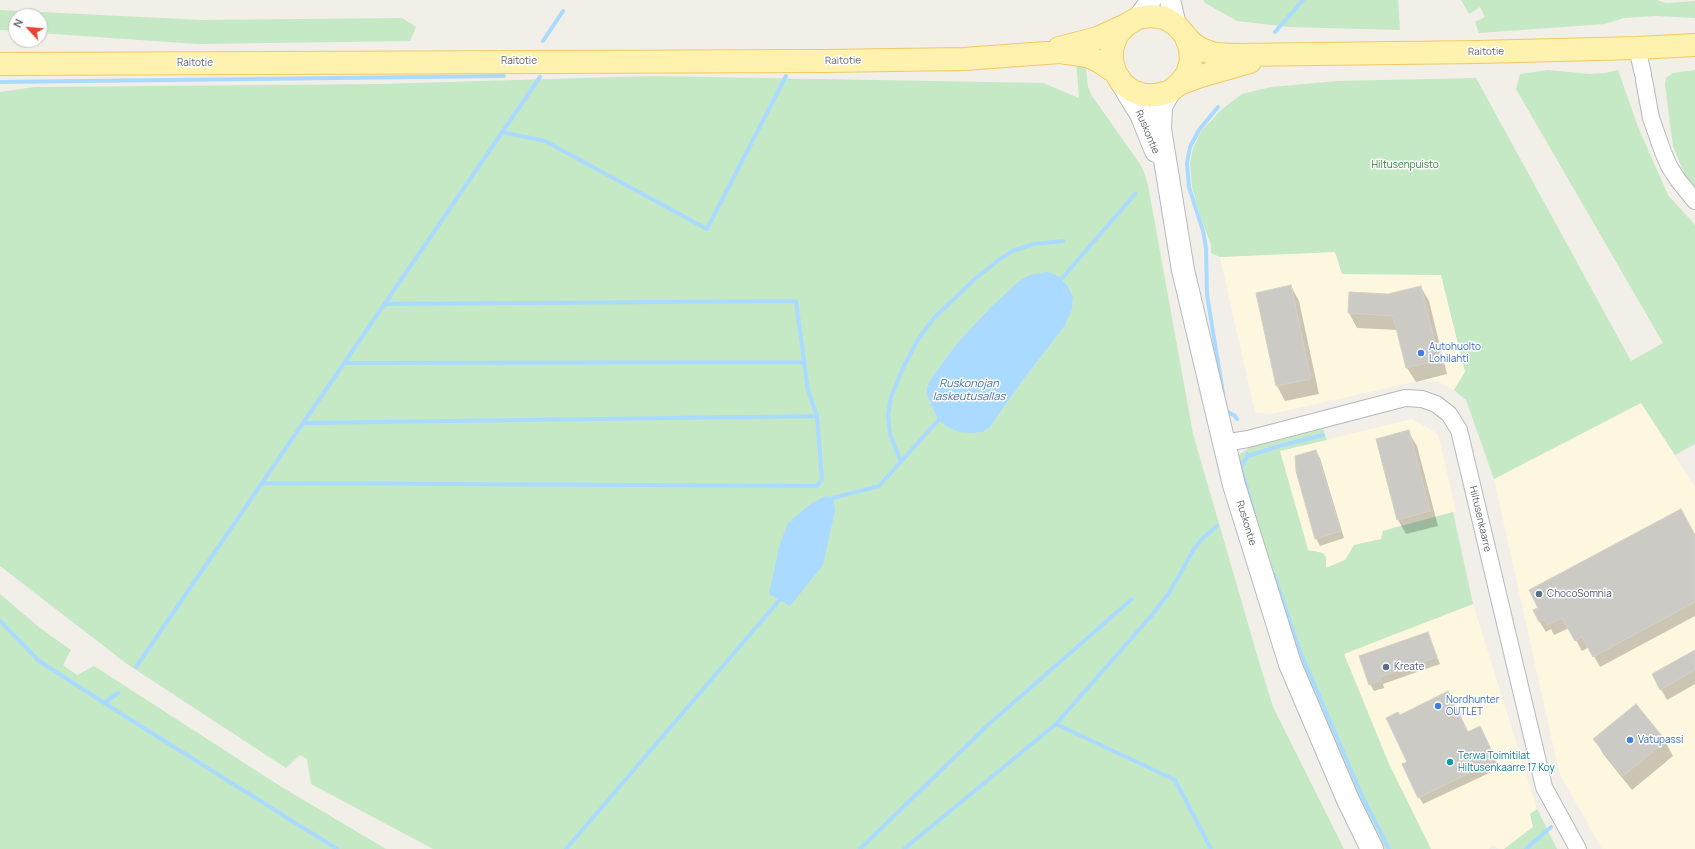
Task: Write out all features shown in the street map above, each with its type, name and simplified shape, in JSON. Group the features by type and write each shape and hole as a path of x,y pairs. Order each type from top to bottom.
{"main road":[{"path":"1151,16 1165,18 1181,30 1190,48 1191,61 1186,74 1174,88 1156,95 1144,95 1132,91 1118,78 1112,60 1112,48 1117,35 1132,22 1151,16"},
{"name":"Raitotie","path":"1038,54 1098,38 1132,22"},
{"name":"Raitotie","path":"1181,30 1193,44 1214,54 1254,56 1278,54 1478,52 1695,45"},
{"name":"Raitotie","path":"0,64 822,61 964,59 1060,52 1088,56 1100,62 1118,78"},
{"name":"Raitotie","path":"1174,88 1226,68 1278,54"},
{"name":"Ruskontie","path":"1118,78 1141,114 1168,182"},
{"name":"Ruskontie","path":"1174,88 1161,106 1160,129 1168,182 1183,270 1234,485 1290,664 1348,800 1372,849"}],"street":[{"path":"1132,22 1151,0"},
{"path":"1170,0 1181,30"},
{"path":"1637,48 1651,118 1663,152 1669,166 1695,201"},
{"name":"Hiltusenkaarre","path":"1224,443 1248,439 1405,398 1422,399 1436,404 1448,414 1458,430 1544,787 1578,849"}],"shaded area":[{"path":"1335,252 1342,274 1441,275 1465,372 1454,390 1437,381 1418,381 1271,414 1255,412 1220,257"},
{"path":"1641,403 1695,487 1695,849 1602,849 1559,772 1494,479"},
{"path":"1412,419 1438,434 1456,511 1383,530 1381,539 1354,545 1345,560 1326,568 1326,558 1316,551 1309,550 1279,451"},
{"path":"1473,604 1537,809 1530,814 1533,827 1504,849 1499,849 1493,845 1488,849 1431,849 1389,764 1344,654"}],"green space":[{"path":"1203,0 1398,0 1400,30 1290,27 1237,21 1205,3"},
{"path":"1461,0 1657,0 1666,3 1695,1 1695,18 1655,16 1624,18 1605,24 1479,33 1475,22 1485,17 1480,7 1469,14"},
{"path":"0,10 8,10 8,30 0,30"},
{"path":"48,12 202,20 402,18 416,27 410,41 197,44 48,34"},
{"path":"1076,60 1085,61 1088,87 1092,96 1140,164 1144,172 1148,185 1193,434 1260,665 1273,707 1344,849 433,849 311,784 307,759 300,755 286,768 127,664 0,566 0,92 34,87 380,84 653,76 1043,83 1079,98","holes":["1061,279 1068,286 1073,297 1072,310 1064,327 1026,376 990,427 983,432 974,433 947,427 938,420 927,395 927,387 930,380 957,343 988,310"]},
{"name":"Hiltusenpuisto","path":"1548,70 1590,74 1618,70 1638,127 1668,195 1695,225 1695,444 1675,455 1641,403 1494,479 1466,400 1454,390 1465,372 1441,275 1342,274 1335,252 1220,257 1211,253 1211,245 1200,216 1192,187 1190,163 1193,148 1202,130 1222,109 1242,94 1271,87 1338,81 1476,78 1631,361 1663,343 1516,89 1520,74"},
{"path":"1695,70 1695,187 1686,178 1673,146 1665,85 1666,78 1673,73"},
{"path":"1323,429 1327,440 1280,451 1308,550 1323,553 1326,557 1326,568 1345,560 1354,545 1381,539 1383,531 1453,512 1473,604 1344,654 1389,764 1431,849 1382,849 1294,652 1236,463 1239,455 1249,448"},
{"path":"0,594 40,628 71,650 63,665 77,675 94,666 280,786 386,849 0,849"},
{"path":"1537,809 1557,849 1504,849 1533,827 1530,814"}],"water":[{"name":"Ruskonojan laskeutusallas","path":"1047,272 1054,274 1061,279 1068,286 1073,297 1072,310 1064,327 1026,376 990,427 983,432 974,433 959,432 947,427 938,420 927,395 927,387 930,380 957,343 988,310 1018,282 1030,275"},
{"path":"826,496 833,498 835,510 823,565 790,606 769,594 779,547 788,523 812,503"}],"building":[{"path":"1291,285 1311,379 1276,386 1256,293"},
{"path":"1421,286 1439,360 1406,368 1393,316 1348,313 1349,292 1388,294"},
{"path":"1409,430 1430,511 1397,520 1376,439"},
{"path":"1316,450 1341,531 1315,539 1296,471 1295,456"},
{"path":"1681,509 1695,535 1695,602 1593,657 1582,637 1575,641 1562,618 1547,625 1544,619 1539,622 1533,610 1538,608 1529,590"},
{"name":"Kreate","path":"1428,632 1437,657 1380,677 1381,680 1369,685 1359,656"},
{"path":"1695,650 1695,670 1660,690 1652,674"},
{"path":"1448,691 1468,732 1480,726 1496,760 1418,798 1402,764 1407,762 1386,718 1398,712 1400,715"},
{"name":"Vatupassi","path":"1636,704 1666,741 1623,776 1593,739"}],"waterway":[{"path":"1275,32 1303,0"},
{"path":"543,41 563,11"},
{"path":"0,82 504,76"},
{"path":"502,132 545,141 707,229 786,76"},
{"path":"136,667 540,77"},
{"path":"1218,107 1199,130 1190,147 1187,163 1189,187 1203,231 1206,248 1207,295 1223,393"},
{"path":"1058,283 1135,194"},
{"path":"901,462 890,434 888,415 891,397 902,370 917,341 934,318 976,278 1000,259 1013,251 1033,244 1063,241"},
{"path":"262,483 817,486 822,479 817,416 808,391 796,301 385,304"},
{"path":"344,363 804,362"},
{"path":"1225,407 1226,411 1235,416 1237,419"},
{"path":"304,423 817,416"},
{"path":"828,501 833,498 879,486 941,417"},
{"path":"1248,456 1323,435"},
{"path":"1247,454 1248,456 1241,468 1254,513"},
{"path":"904,849 1056,724 1152,615 1169,593 1194,549 1203,538 1217,526"},
{"path":"1274,575 1299,649 1362,796 1389,849"},
{"path":"566,849 783,596"},
{"path":"860,849 988,725 1132,599"},
{"path":"0,621 39,661 120,713"},
{"path":"104,703 118,693"},
{"path":"123,715 337,849"},
{"path":"1056,724 1175,780 1211,849"},
{"path":"1526,849 1551,827"}],"place":[{"name":"Autohuolto Lohilahti","path":"1421,353"},
{"name":"ChocoSomnia","path":"1539,594"},
{"name":"Kreate","path":"1386,667"},
{"name":"Nordhunter OUTLET","path":"1438,706"},
{"name":"Vatupassi","path":"1630,740"},
{"name":"Terwa Toimitilat Hiltusenkaarre 17 Koy","path":"1450,762"}]}
